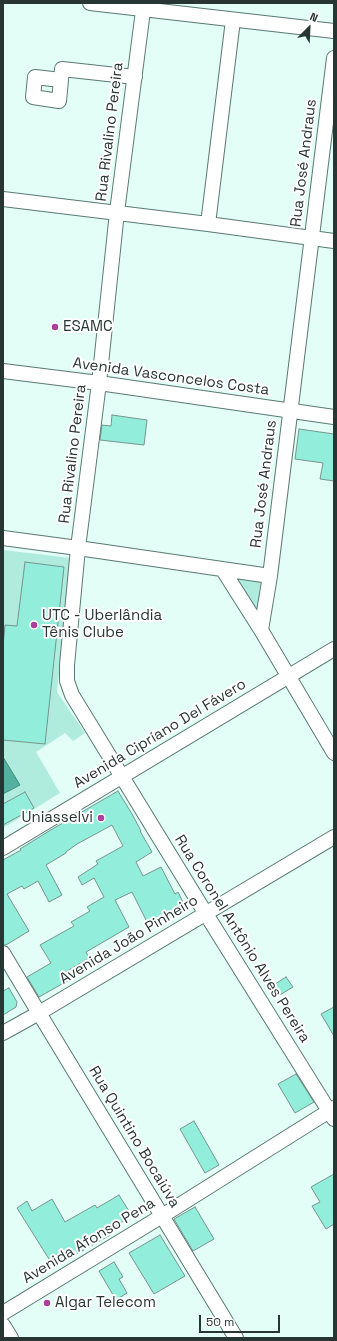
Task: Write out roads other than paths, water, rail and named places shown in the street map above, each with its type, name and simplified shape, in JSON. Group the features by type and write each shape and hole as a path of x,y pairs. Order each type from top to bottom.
{"street":[{"path":"90,3 144,6 233,20 334,31"},
{"name":"Rua Rivalino Pereira","path":"123,776 72,695 67,681 67,665 78,548 100,383 117,212 144,6"},
{"path":"208,224 233,20"},
{"name":"Rua José Andraus","path":"261,630 270,576 334,58"},
{"path":"61,80 62,69 135,78"},
{"path":"3,199 117,212 334,241"},
{"name":"Avenida Vasconcelos Costa","path":"3,371 100,383 290,412 334,417"},
{"path":"3,538 270,576"},
{"path":"223,570 290,677 334,753"},
{"name":"Avenida Cipríano Del Fávero","path":"3,848 290,677 334,649"},
{"name":"Rua Coronel Antônio Alves Pereira","path":"123,776 206,914 332,1113"},
{"name":"Avenida João Pinheiro","path":"3,1033 334,838"},
{"name":"Rua Quintino Bocaiúva","path":"3,953 236,1338"},
{"name":"Avenida Afonso Pena","path":"3,1313 332,1113"},
{"path":"3,1325 11,1338"}],"place":[{"name":"ESAMC","path":"55,327"},
{"name":"UTC - Uberlândia Tênis Clube","path":"34,625"},
{"name":"Uniasselvi","path":"101,818"},
{"name":"Algar Telecom","path":"47,1303"}]}
